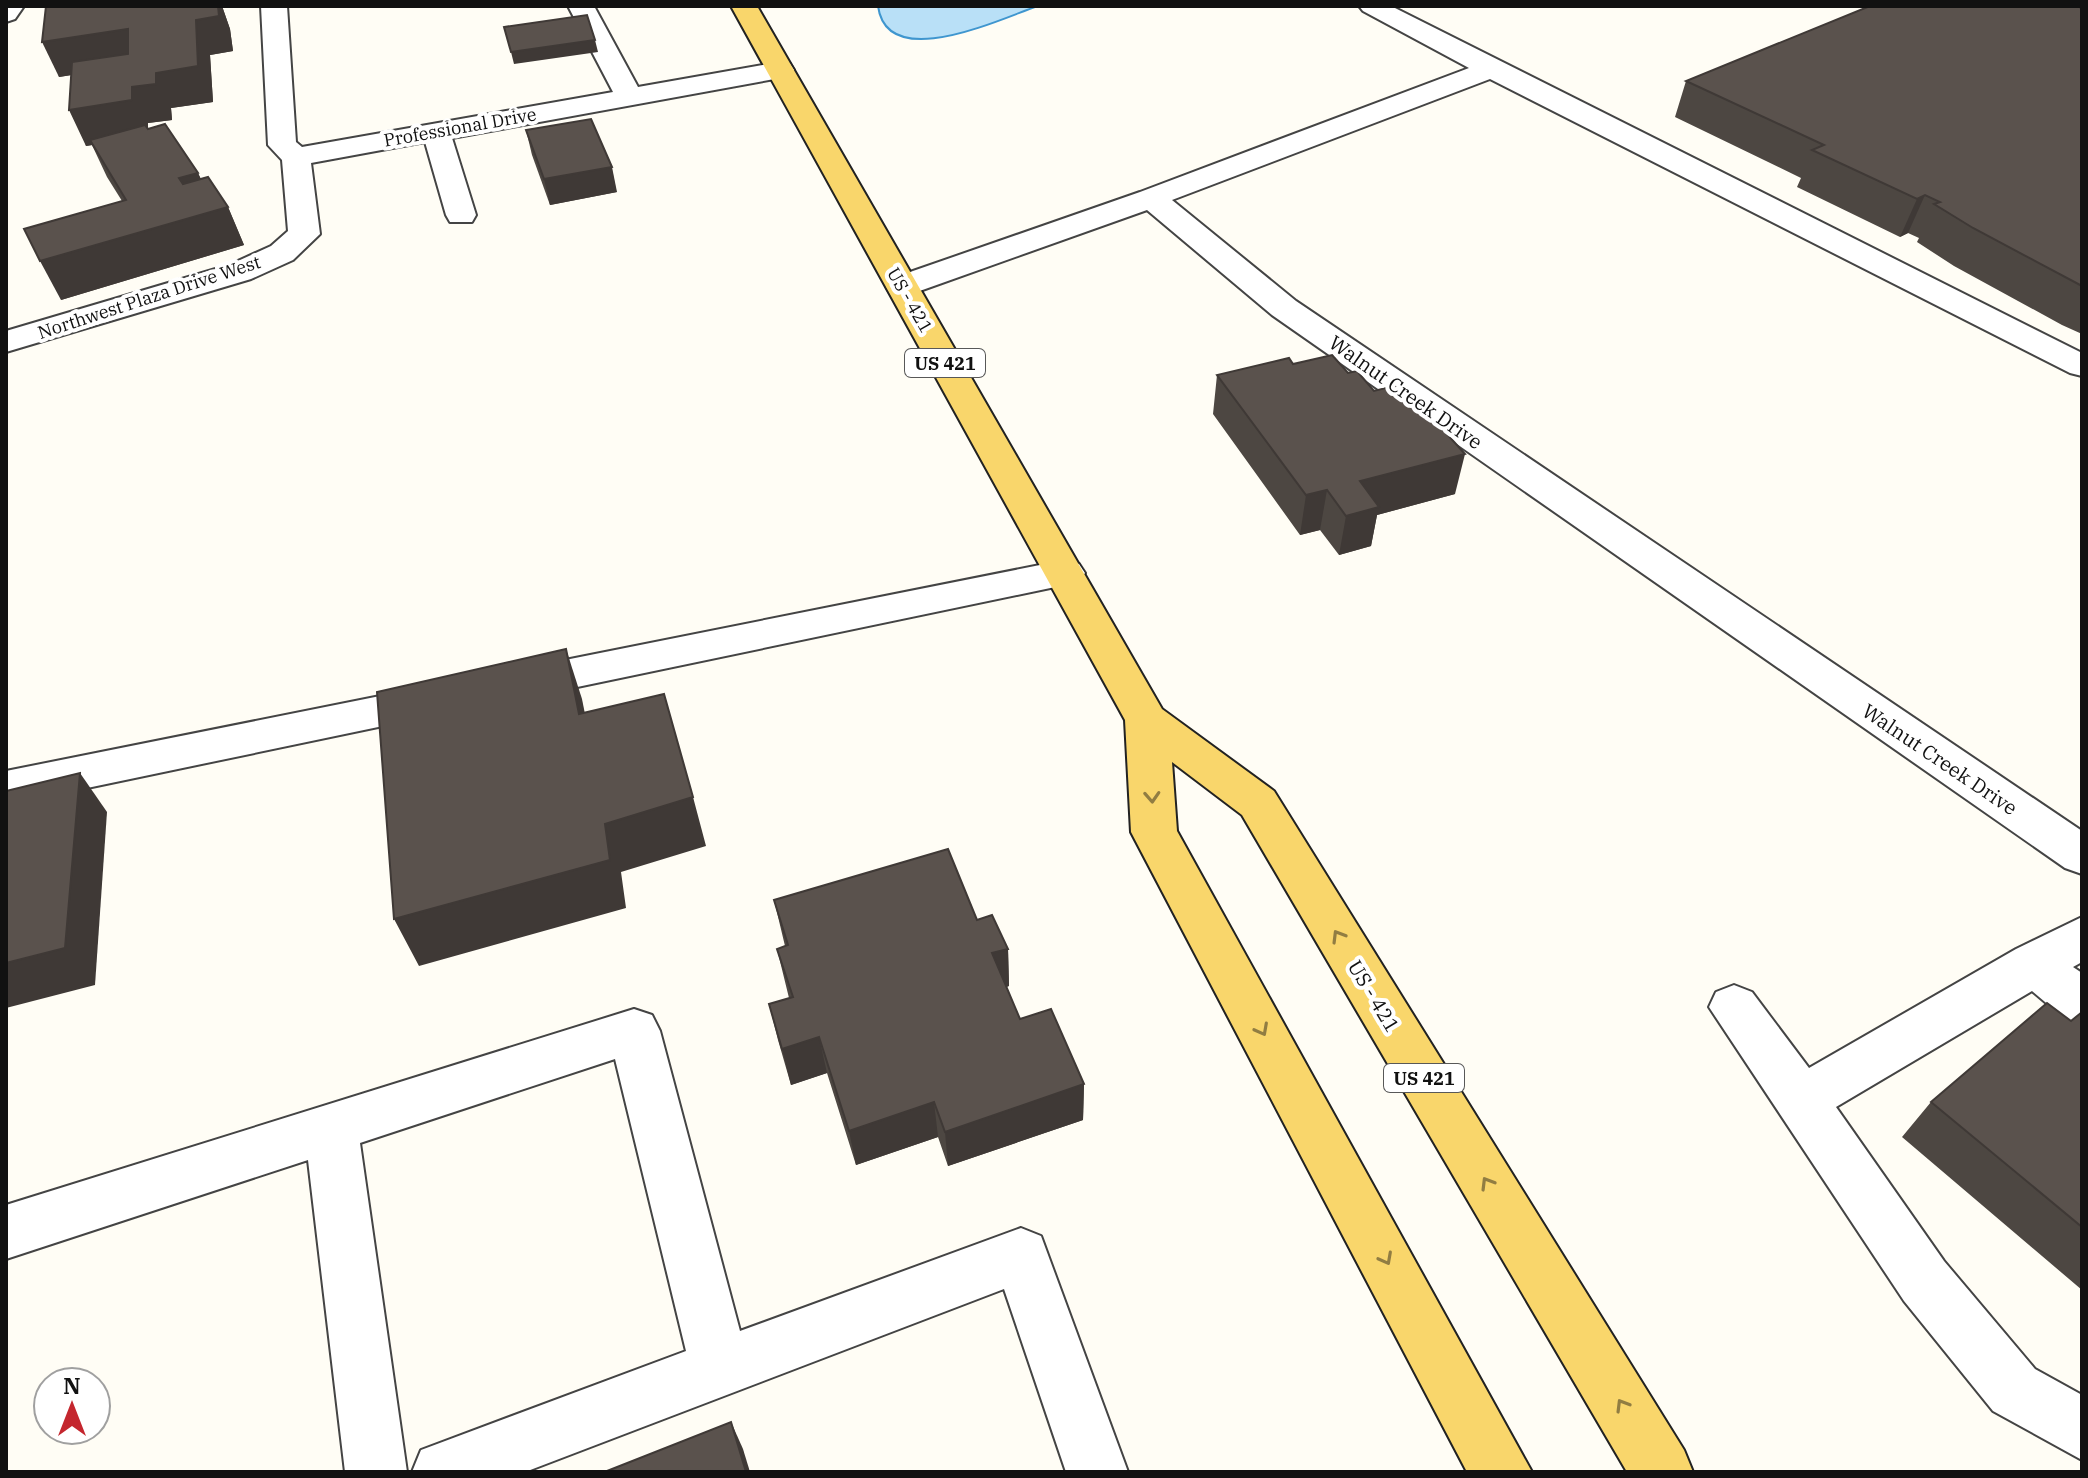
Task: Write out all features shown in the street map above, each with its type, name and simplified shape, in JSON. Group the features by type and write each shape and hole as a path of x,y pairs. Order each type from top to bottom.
{"main road":[{"name":"US - 421","path":"744,6 1147,720 1258,803 1662,1472"},
{"name":"US - 421","path":"1147,720 1154,832 1501,1472"}],"street":[{"path":"6,14 11,6"},
{"path":"274,6 282,145 296,157"},
{"path":"581,6 629,96"},
{"path":"1372,6 2082,366"},
{"path":"902,286 1151,198 1491,69"},
{"name":"Professional Drive","path":"296,157 780,70"},
{"path":"436,132 461,215"},
{"name":"Northwest Plaza Drive West","path":"6,342 240,272 282,253 304,234 296,157"},
{"name":"Walnut Creek Drive","path":"1151,198 1284,308 2082,855"},
{"path":"6,788 1065,573"},
{"path":"1801,1100 2082,937"},
{"path":"2034,964 2082,1003"},
{"path":"1734,1007 1924,1281 2014,1390 2082,1429"},
{"path":"6,1232 634,1031 720,1368"},
{"path":"331,1128 376,1472"},
{"path":"443,1472 1021,1255 1097,1472"}],"water":[{"path":"878,6 1038,6 974,29 923,39 902,36 886,26"}],"building":[{"path":"46,6 218,6 219,16 196,20 198,66 156,73 156,84 132,87 132,100 69,110 72,62 128,54 128,29 42,42"},
{"path":"1870,6 2082,8 2082,286 1934,204 1940,202 1925,195 1917,199 1812,150 1824,145 1686,81"},
{"path":"587,15 595,40 511,52 504,27"},
{"path":"591,119 612,167 544,179 526,130"},
{"path":"165,124 198,173 179,178 183,184 208,177 228,207 40,261 24,229 126,200 90,140 145,125 148,129"},
{"path":"1332,355 1348,373 1357,371 1374,391 1402,384 1465,454 1360,481 1379,507 1346,516 1327,490 1306,495 1217,375 1289,358 1293,364"},
{"path":"566,649 579,714 664,694 693,797 605,824 610,860 394,919 377,692"},
{"path":"80,773 65,948 6,963 6,791"},
{"path":"948,849 977,920 992,915 1008,949 992,953 1020,1019 1051,1009 1084,1084 945,1132 934,1102 849,1131 819,1037 782,1049 769,1004 793,997 777,949 788,945 774,900"},
{"path":"2047,1003 2071,1021 2082,1012 2082,1227 1931,1102"},
{"path":"731,1422 746,1472 607,1472 607,1471"}]}
